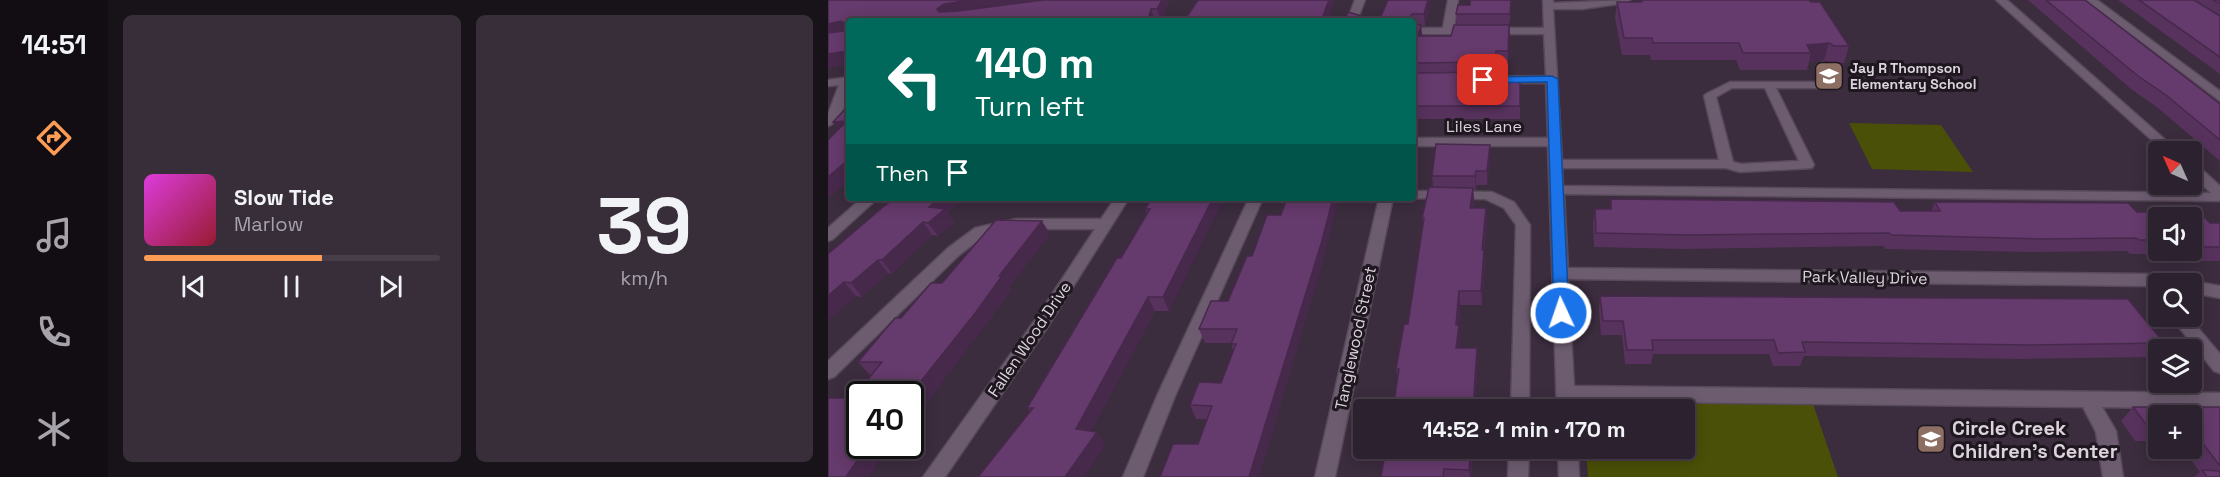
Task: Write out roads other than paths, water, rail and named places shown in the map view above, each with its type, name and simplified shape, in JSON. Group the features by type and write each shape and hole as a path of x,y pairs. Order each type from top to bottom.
{"street":[{"path":"1353,18 1360,0"},
{"path":"1448,31 1453,0"},
{"path":"1565,399 1549,3 1582,6 1625,0"},
{"path":"2001,0 2161,141"},
{"path":"2091,0 2220,97"},
{"path":"1416,31 1550,31"},
{"path":"1727,164 1710,96 1730,85 1831,85 1823,64"},
{"path":"1460,80 1552,79"},
{"path":"828,83 846,80"},
{"path":"828,122 834,116 846,85"},
{"path":"1556,164 1727,164 1740,168 1807,165 1769,85"},
{"name":"Liles Lane","path":"1416,142 1555,142"},
{"path":"2202,178 2220,195"},
{"path":"1557,190 2220,195"},
{"path":"1416,195 1487,195 1509,204 1523,225 1520,399"},
{"path":"828,236 869,201"},
{"name":"Fallen Wood Drive","path":"933,477 1041,324 1120,201"},
{"path":"1133,477 1166,396 1255,201"},
{"name":"Tanglewood Street","path":"1325,477 1385,201"},
{"path":"828,372 953,252 980,231 1016,224 1105,224"},
{"name":"Park Valley Drive","path":"1559,273 2147,280"},
{"path":"2202,288 2220,291"},
{"path":"2187,327 2220,366"},
{"path":"1695,401 2088,399 2220,401"},
{"path":"2088,399 2106,431 2113,477"},
{"path":"1518,477 1519,459"},
{"path":"1568,459 1569,477"}],"place":[{"name":"Jay R Thompson Elementary School","path":"1829,76"},
{"name":"Circle Creek Children's Center","path":"1931,439"}]}
